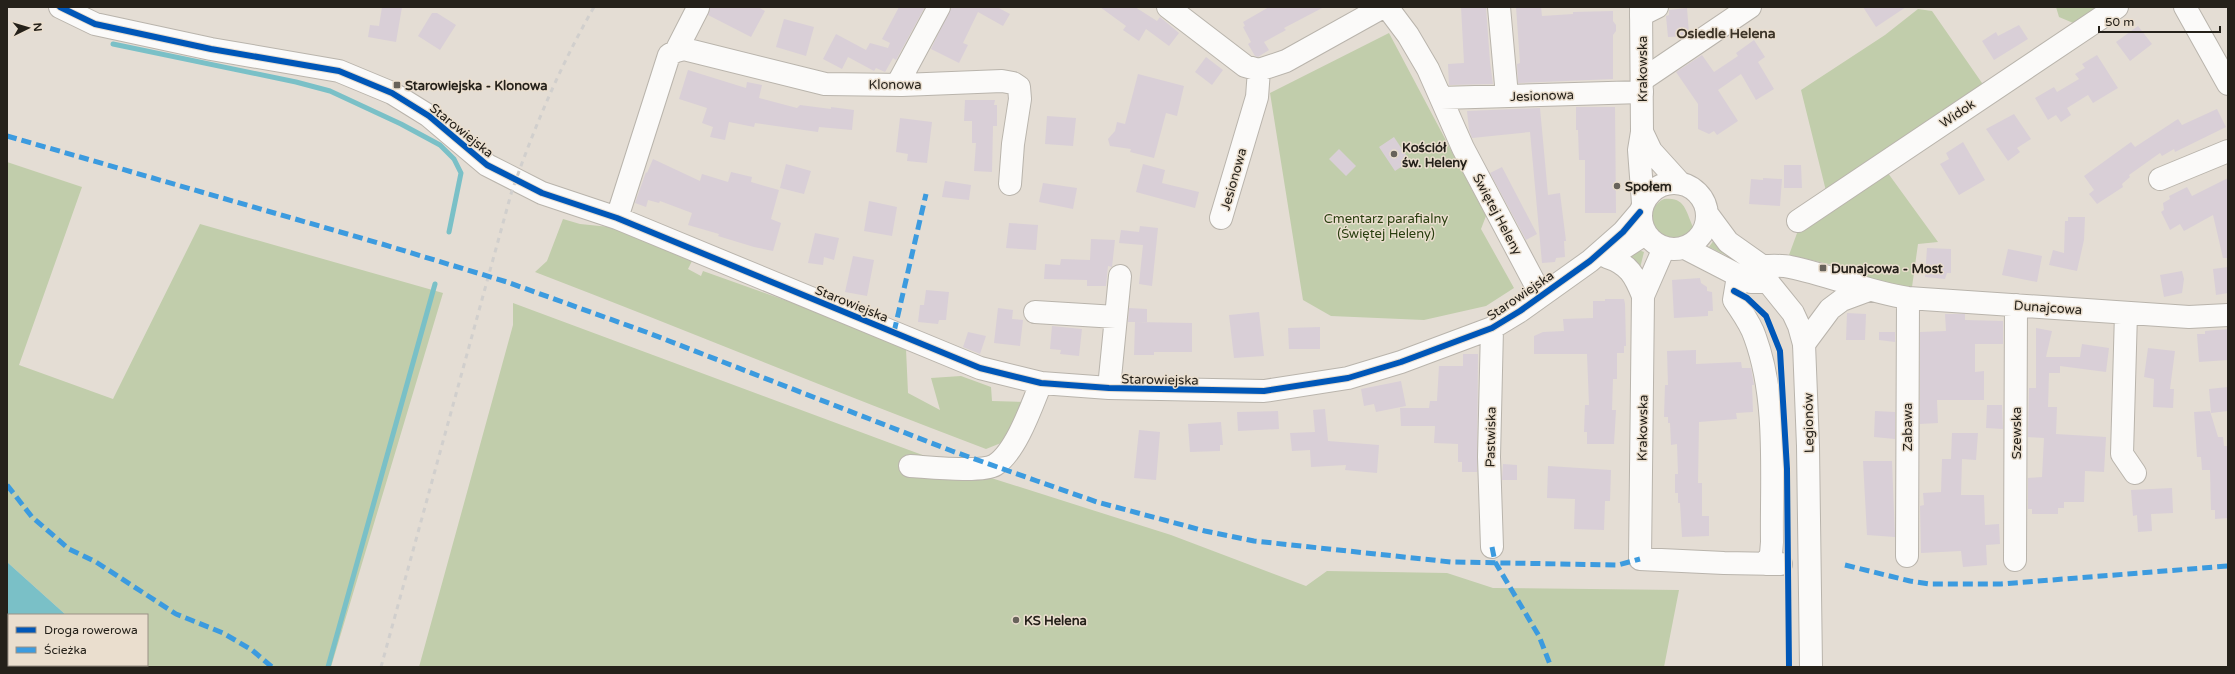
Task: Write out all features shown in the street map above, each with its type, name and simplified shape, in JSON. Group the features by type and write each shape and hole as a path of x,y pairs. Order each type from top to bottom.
{"street":[{"name":"Starowiejska","path":"60,7 94,24 211,50 333,70 358,78 392,93 429,116 487,165 542,193 616,218 980,368 1041,383 1109,388 1264,390 1303,386 1348,378 1400,362 1492,328 1599,259 1645,234"},
{"path":"896,85 939,7"},
{"path":"1168,7 1246,66 1259,70 1286,61 1383,7"},
{"name":"Świętej Heleny","path":"1387,7 1408,35 1441,98 1463,148 1541,295"},
{"path":"1500,7 1507,96"},
{"path":"1642,86 1750,7"},
{"name":"Widok","path":"1798,221 2117,7"},
{"path":"2184,7 2228,84"},
{"path":"616,218 669,55 676,51 698,8"},
{"name":"Krakowska","path":"1642,208 1638,150 1642,132 1642,86 1646,10"},
{"name":"Klonowa","path":"676,51 684,49 825,84 896,85 1002,81 1013,83 1019,87 1020,99 1013,144 1010,184"},
{"name":"Jesionowa","path":"1221,218 1257,97 1259,70"},
{"name":"Jesionowa","path":"1441,98 1507,96 1642,86"},
{"name":"Krakowska","path":"1642,132 1651,150 1680,183"},
{"path":"2160,179 2228,152"},
{"path":"1680,183 1696,191 1706,206 1708,216 1706,226 1694,243 1686,248 1675,250 1664,248 1655,244 1645,234 1641,222 1642,208 1647,195 1662,184 1680,183"},
{"name":"Starowiejska","path":"1599,259 1642,208"},
{"path":"1686,248 1751,282 1765,274 1728,242 1708,216"},
{"name":"Krakowska","path":"1643,296 1664,248"},
{"name":"Krakowska","path":"1599,259 1626,265 1634,274 1643,296 1640,559 1773,564 1771,554 1770,402 1764,365 1755,335 1734,300 1738,276"},
{"name":"Dunajcowa","path":"1765,274 1788,266 1823,275 1869,290 1908,298 2189,317 2228,315"},
{"name":"Legionów","path":"1765,274 1793,313 1799,326 1804,344 1808,446 1811,667"},
{"path":"1109,388 1120,276"},
{"path":"1804,344 1830,309 1842,300 1869,290"},
{"name":"Zabawa","path":"1907,556 1908,298"},
{"name":"Szewska","path":"2015,560 2016,305"},
{"path":"1035,312 1116,317"},
{"path":"2126,313 2122,454 2135,473"},
{"name":"Pastwiska","path":"1492,328 1489,457 1492,547"},
{"path":"910,466 982,468 994,465 1005,457 1041,383"}],"green space":[{"path":"2056,7 2105,7 2078,25 2059,17"},
{"path":"1918,9 1932,11 1982,83 1983,87 1827,195 1801,90 1885,35"},
{"name":"Cmentarz parafialny (Świętej Heleny)","path":"1389,33 1486,216 1481,229 1514,288 1486,306 1424,320 1331,316 1303,300 1270,93"},
{"path":"7,162 82,187 19,365 113,399 200,224 443,293 331,667 130,667 129,666 148,666 148,614 65,614 7,562"},
{"path":"1885,169 1938,242 1918,244 1912,287 1889,284 1834,268 1833,265 1789,255 1800,225"},
{"path":"1664,199 1677,200 1684,207 1694,229 1689,240 1678,242 1668,240 1660,235 1655,228 1652,220 1652,212 1656,205"},
{"path":"563,219 580,224 610,227 692,261 688,269 701,276 703,271 793,303 906,349 908,393 940,410 931,378 961,376 991,387 992,401 1026,402 1001,443 986,449 535,272 547,261"},
{"path":"1714,240 1742,263 1709,247"},
{"path":"1636,249 1644,252 1640,268 1624,253"},
{"path":"513,303 944,463 1171,535 1306,586 1327,571 1447,573 1493,588 1679,590 1664,667 419,667 513,325"}],"water":[{"path":"7,562 65,614 8,614 8,666 130,667 7,667"}],"building":[{"path":"382,7 402,7 396,42 368,37 370,25 379,26"},
{"path":"710,7 758,7 765,11 751,37 708,15"},
{"path":"899,7 925,7 896,60 893,58 885,72 876,68 874,71 848,57 842,69 823,59 836,34 866,50 870,43 888,48 890,43 882,39"},
{"path":"951,7 997,7 1010,14 1003,26 978,12 963,43 968,45 959,63 931,49"},
{"path":"1100,7 1135,7 1157,21 1160,17 1179,33 1169,46 1146,29 1139,41 1123,30 1126,26"},
{"path":"1269,7 1324,7 1284,28 1286,30 1264,42 1269,50 1258,57 1255,56 1248,44 1251,42 1243,27 1245,26 1243,22"},
{"path":"1461,7 1486,7 1493,84 1449,85 1448,64 1464,63"},
{"path":"1516,7 1541,7 1542,16 1573,14 1573,12 1613,11 1613,21 1616,25 1616,31 1613,35 1613,79 1518,83 1517,64 1520,63"},
{"path":"1863,7 1906,7 1876,27"},
{"path":"1687,8 1689,33 1685,36 1668,37 1666,16 1669,15 1669,10"},
{"path":"432,13 437,13 456,25 440,50 418,36"},
{"path":"784,19 814,27 806,56 776,47"},
{"path":"2019,25 2028,39 1994,60 1982,41 1996,32 1998,36"},
{"path":"2138,26 2152,44 2130,61 2116,42"},
{"path":"1754,40 1765,57 1758,62 1774,89 1756,100 1741,74 1718,90 1738,121 1717,135 1714,131 1709,134 1698,129 1698,104 1676,72 1702,55 1714,72 1738,56 1736,53"},
{"path":"2097,55 2118,88 2093,103 2088,95 2067,108 2071,115 2061,122 2056,115 2048,120 2035,98 2054,87 2057,92 2079,79 2075,74 2085,68 2082,64"},
{"path":"1206,57 1223,70 1212,85 1195,72"},
{"path":"688,70 746,88 747,82 762,85 759,98 797,108 800,105 854,110 852,130 819,127 818,132 755,123 754,127 729,122 725,140 710,137 713,127 702,123 707,108 679,99"},
{"path":"1138,74 1184,86 1177,116 1166,113 1154,158 1130,152 1131,149 1110,146 1108,139 1115,131 1117,122 1125,124"},
{"path":"965,100 995,100 994,105 997,105 997,126 993,126 992,172 974,171 976,143 972,143 972,121 964,121"},
{"path":"1576,107 1615,107 1616,213 1585,213 1585,160 1579,160 1578,130 1576,130"},
{"path":"1540,108 1548,195 1560,193 1566,241 1564,241 1565,257 1556,258 1555,262 1542,263 1530,132 1472,138 1469,130 1467,111"},
{"path":"2217,109 2226,127 2175,152 2174,149 2162,156 2160,153 2129,175 2130,177 2122,184 2123,187 2097,204 2089,194 2094,190 2084,176 2131,142 2135,147 2178,119 2182,125"},
{"path":"2014,114 2031,139 2017,148 2020,152 2008,161 1986,129"},
{"path":"1047,116 1076,118 1073,146 1045,144"},
{"path":"900,118 932,122 927,163 907,161 908,154 896,152"},
{"name":"Kościół św. Heleny","path":"1394,137 1410,161 1395,171 1379,147"},
{"path":"1963,142 1985,180 1959,195 1940,164 1949,159 1946,153"},
{"path":"1339,149 1356,166 1346,176 1329,159"},
{"path":"653,159 700,181 702,174 728,182 731,172 752,177 751,182 779,190 771,219 781,223 773,251 718,236 719,234 688,225 692,213 660,201 659,203 648,200 646,207 635,203 646,172 647,173"},
{"path":"786,164 811,171 804,194 780,188"},
{"path":"1143,164 1165,170 1162,183 1199,192 1195,208 1136,192"},
{"path":"1784,165 1801,165 1802,188 1784,188"},
{"path":"1502,167 1537,234 1526,240 1490,173"},
{"path":"1763,178 1782,179 1780,206 1749,204 1751,179 1763,180"},
{"path":"2228,178 2228,258 2223,258 2213,215 2184,231 2180,224 2170,230 2161,212 2164,210 2163,203 2170,199 2169,196 2187,187 2192,196"},
{"path":"945,181 971,185 969,200 942,197"},
{"path":"1043,183 1077,188 1073,209 1039,202"},
{"path":"869,201 897,207 892,236 864,231"},
{"path":"2068,217 2085,217 2084,240 2077,271 2049,265 2053,250 2064,253 2065,221 2068,221"},
{"path":"1009,223 1038,225 1036,250 1006,248"},
{"path":"1140,226 1158,228 1152,286 1139,284 1143,245 1119,243 1121,230 1139,232"},
{"path":"815,233 839,238 834,260 824,257 823,265 808,263"},
{"path":"1091,239 1115,240 1112,267 1108,266 1106,286 1087,286 1087,280 1044,279 1045,264 1060,265 1061,259 1090,260"},
{"path":"1927,248 1951,249 1951,273 1947,273 1945,279 1925,277"},
{"path":"2008,249 2042,256 2037,282 2002,275"},
{"path":"853,256 874,260 867,296 845,292"},
{"path":"2228,267 2228,293 2216,295 2213,269"},
{"path":"2182,271 2184,279 2182,293 2164,297 2160,275"},
{"path":"1700,278 1701,283 1707,287 1707,291 1712,292 1713,311 1708,311 1708,316 1674,318 1672,280"},
{"path":"926,290 949,292 946,320 939,320 938,324 918,322 920,305 924,305"},
{"path":"1605,299 1624,299 1625,304 1626,346 1624,346 1624,353 1617,353 1617,379 1613,379 1612,410 1616,410 1614,444 1587,444 1587,432 1584,432 1585,405 1589,405 1587,354 1534,354 1534,336 1543,332 1564,331 1563,319 1593,318 1593,301 1605,301"},
{"path":"998,308 1013,310 1012,319 1023,320 1020,346 994,343"},
{"path":"1129,308 1147,309 1147,322 1128,322"},
{"path":"1259,312 1264,356 1234,358 1229,315"},
{"path":"1847,313 1866,314 1865,340 1846,340"},
{"path":"1945,314 1965,314 1965,320 2003,321 2003,344 1975,344 1975,372 1984,371 1984,400 1937,400 1938,423 1920,424 1920,332 1946,331"},
{"path":"1135,322 1192,323 1192,352 1154,352 1154,355 1134,355"},
{"path":"1052,326 1082,329 1079,356 1060,354 1061,350 1050,349"},
{"path":"1320,327 1320,349 1289,349 1288,328"},
{"path":"2036,328 2052,331 2046,357 2080,357 2082,344 2109,348 2106,372 2060,366 2060,373 2049,373 2048,407 2057,407 2056,434 2106,437 2104,472 2085,471 2084,502 2064,502 2064,508 2058,508 2058,514 2032,514 2032,509 2028,509 2028,478 2042,477 2044,438 2028,437 2029,388 2036,388"},
{"path":"2228,329 2228,360 2199,362 2197,334 2205,334 2205,331"},
{"path":"968,332 986,336 980,354 963,347"},
{"path":"1879,332 1895,332 1895,342 1879,340"},
{"path":"2148,348 2175,351 2170,389 2174,389 2173,408 2153,407 2154,379 2144,377"},
{"path":"1696,350 1696,364 1741,362 1742,368 1751,368 1754,385 1752,385 1753,412 1736,413 1737,419 1699,422 1698,483 1702,483 1702,516 1709,516 1709,536 1682,537 1680,503 1678,503 1678,493 1675,493 1675,474 1678,474 1677,444 1671,445 1670,423 1668,423 1668,417 1664,417 1665,385 1668,385 1667,351"},
{"path":"1463,354 1478,354 1477,472 1462,472 1462,462 1458,462 1458,444 1434,443 1435,426 1401,426 1400,408 1429,408 1430,401 1437,401 1439,366 1463,366"},
{"path":"1401,381 1406,406 1376,412 1374,404 1364,406 1361,389"},
{"path":"2228,387 2228,411 2211,413 2209,389"},
{"path":"1987,405 2002,405 2003,429 1986,428"},
{"path":"1325,409 1328,441 1379,445 1377,473 1345,470 1346,465 1311,467 1310,450 1292,451 1290,433 1315,432 1313,410"},
{"path":"1278,411 1279,429 1238,431 1237,412"},
{"path":"1875,411 1895,412 1895,439 1874,437"},
{"path":"2210,411 2218,437 2223,437 2224,446 2227,446 2228,518 2215,519 2215,510 2211,510 2210,470 2202,470 2201,457 2197,457 2194,412"},
{"path":"1221,422 1223,445 1220,445 1220,451 1190,452 1188,424"},
{"path":"1139,430 1160,432 1156,480 1134,478"},
{"path":"1952,433 1978,433 1976,460 1962,459 1961,495 1984,495 1985,525 1999,524 2000,544 1986,545 1987,565 1963,567 1961,551 1921,553 1920,506 1924,505 1923,493 1941,492 1942,459 1951,459"},
{"path":"1863,461 1892,461 1895,537 1867,535"},
{"path":"1503,464 1517,465 1517,480 1502,480"},
{"path":"1548,466 1611,470 1610,501 1605,501 1604,530 1574,529 1575,499 1547,498"},
{"path":"2172,488 2173,513 2151,514 2152,531 2138,532 2137,515 2133,516 2131,490"}],"waterway":[{"path":"113,44 296,82 330,91 401,124 440,145 454,159 461,173 449,232"},
{"path":"328,667 435,284"}],"railway":[{"path":"381,667 511,194 528,146 548,99 570,52 594,7"}],"marked path":[{"path":"7,136 382,244 507,282 646,332 952,451 1097,502 1205,531 1254,541 1451,562 1618,565 1640,559"},
{"path":"894,332 926,194"},
{"path":"7,485 32,517 69,549 96,562 176,614 223,633 252,650 272,667"},
{"path":"1492,547 1495,562 1539,636 1551,667"},
{"path":"1845,565 1910,581 1930,584 2001,584 2228,566"}],"cycle path":[{"path":"60,7 95,24 211,49 339,71 392,93 429,116 487,165 542,193 617,218 980,368 1041,383 1109,388 1264,391 1348,378 1401,362 1492,328 1520,311 1590,261 1623,232 1640,212"},
{"path":"1734,291 1747,298 1766,316 1780,351 1787,469 1789,667"}],"place":[{"name":"Starowiejska - Klonowa","path":"397,85"},
{"name":"Kościół św. Heleny","path":"1394,154"},
{"name":"Społem","path":"1617,186"},
{"name":"Dunajcowa - Most","path":"1823,268"},
{"name":"KS Helena","path":"1016,620"}],"district":[{"name":"Osiedle Helena","path":"1726,33"}]}
